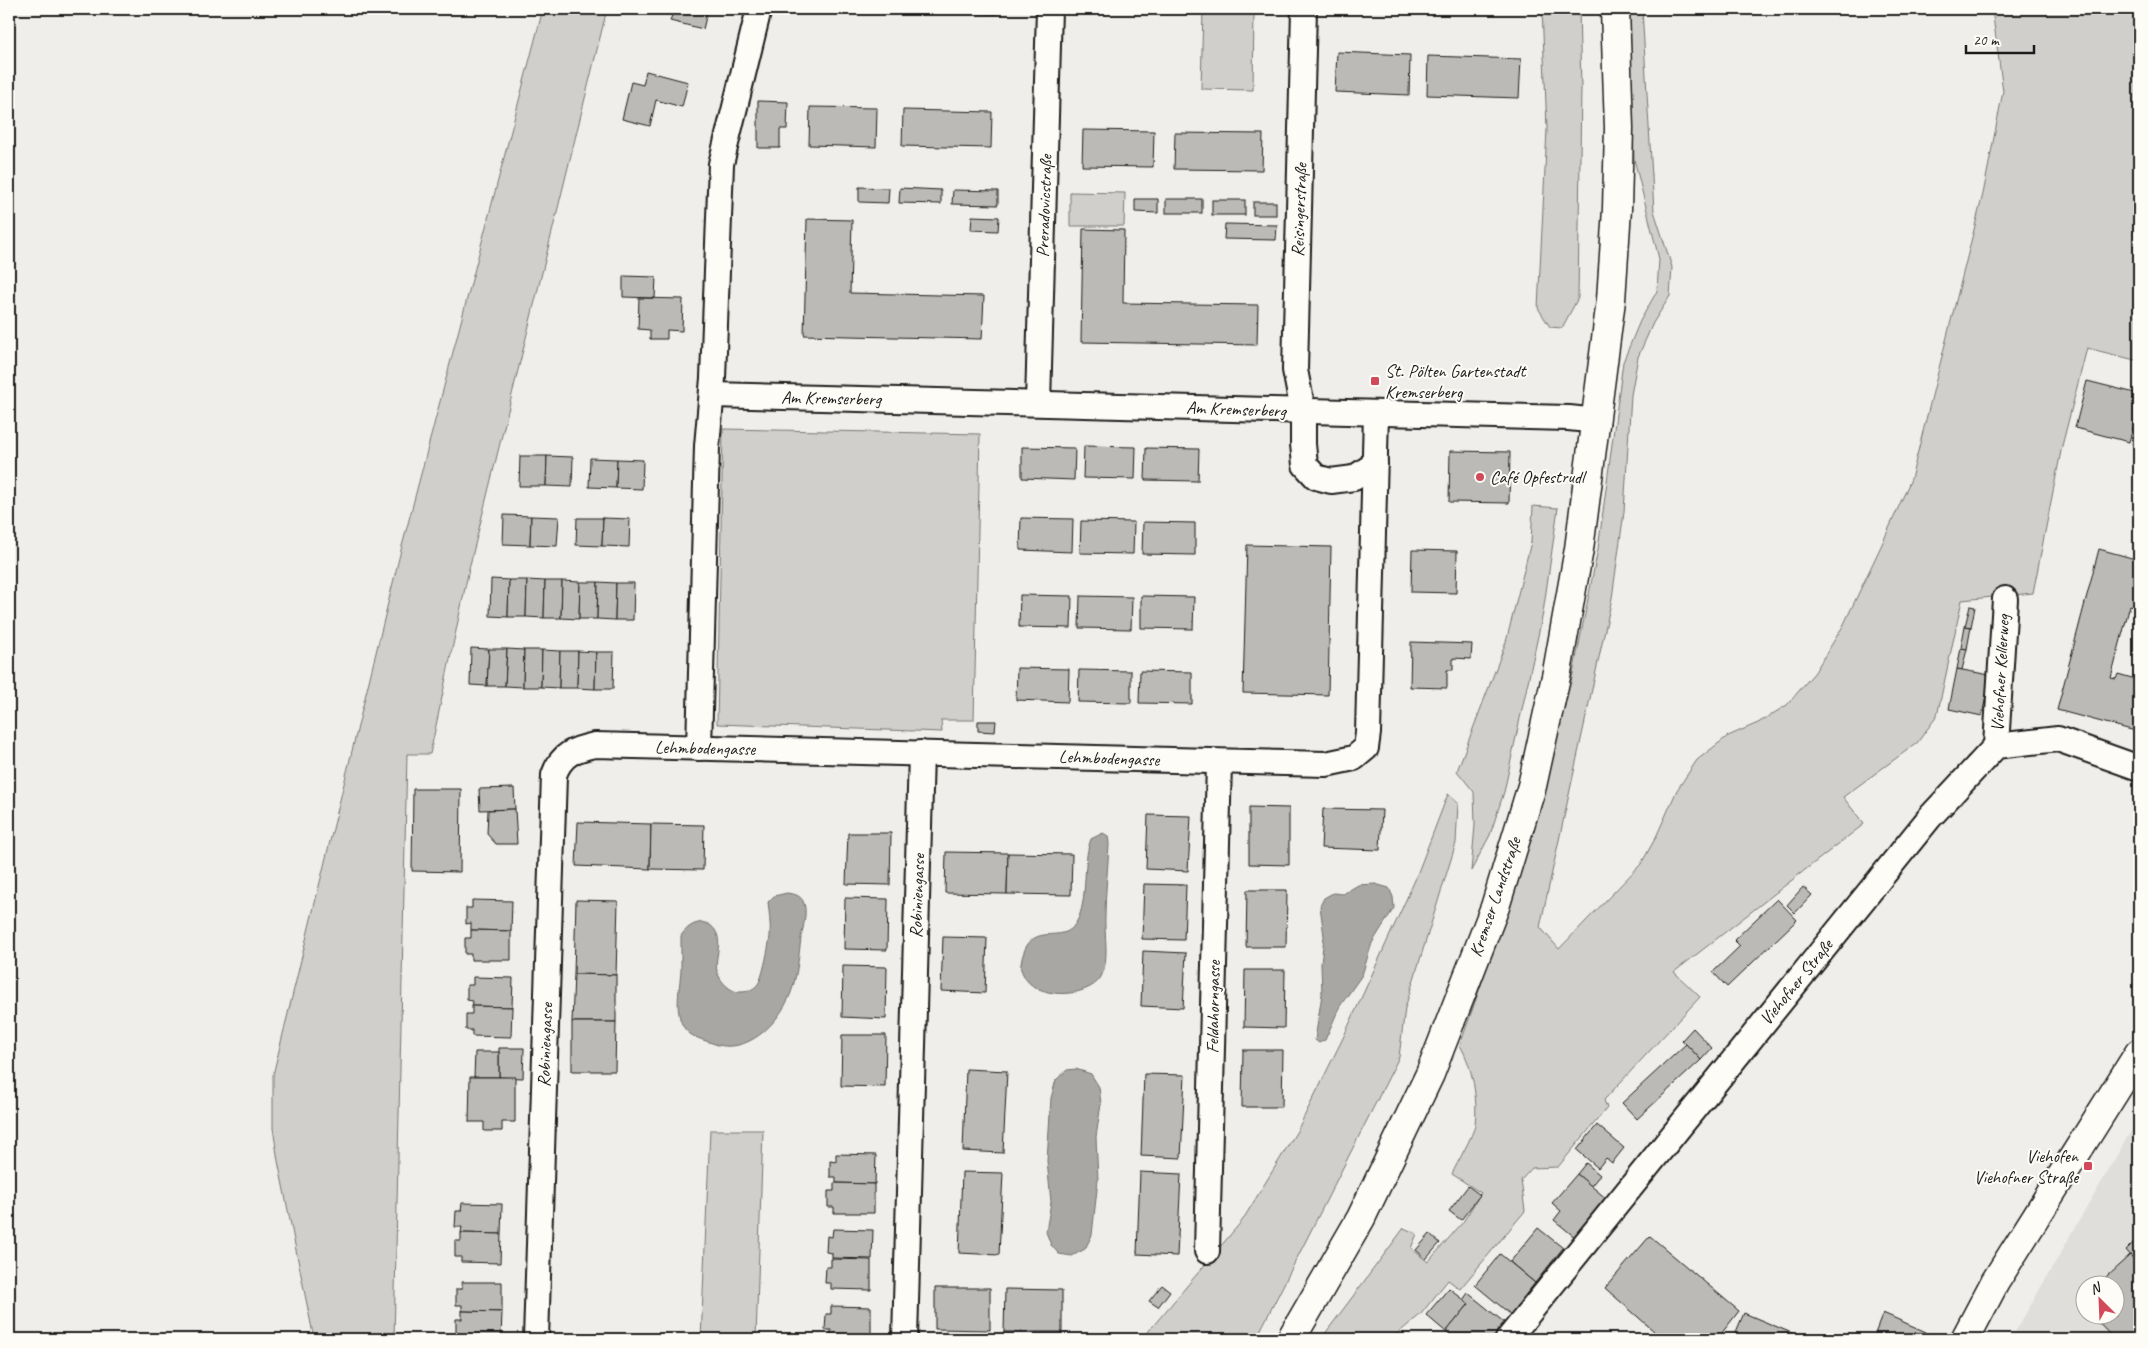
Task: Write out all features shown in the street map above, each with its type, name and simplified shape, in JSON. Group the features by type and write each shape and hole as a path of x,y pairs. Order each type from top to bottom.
{"main road":[{"name":"Kremser Landstraße","path":"1291,1339 1361,1218 1430,1074 1495,907 1532,786 1557,672 1579,549 1597,421 1610,300 1617,209 1619,128 1615,9"},
{"path":"1965,1339 1995,1282 2139,1053"}],"street":[{"path":"699,748 707,446 712,395 721,164 759,9"},
{"name":"Preradovicstraße","path":"1038,403 1049,9"},
{"name":"Reisingerstraße","path":"1303,411 1295,370 1304,9"},
{"name":"Am Kremserberg","path":"712,395 1038,403 1597,421"},
{"name":"Am Kremserberg","path":"1303,411 1303,444 1306,465 1316,477 1331,481 1354,478 1375,464"},
{"path":"1375,464 1376,413"},
{"name":"Lehmbodengasse","path":"566,754 579,748 595,745 1326,764 1354,758 1366,748 1368,733 1375,464"},
{"name":"Viehofner Kellerweg","path":"1996,746 2005,599"},
{"path":"1996,746 2058,739 2139,768"},
{"name":"Viehofner Straße","path":"1508,1339 1930,817 1996,746"},
{"name":"Robiniengasse","path":"905,1339 921,753"},
{"name":"Robiniengasse","path":"536,1339 554,775 557,764 566,754"},
{"name":"Feldahorngasse","path":"1207,1251 1219,762"}],"shaded area":[{"path":"543,9 607,9 469,569 430,754 407,754 394,1339 314,1339 278,1161 273,1128 273,1075 400,554"},
{"path":"1203,9 1254,9 1253,90 1201,89"},
{"path":"1542,9 1579,9 1581,87 1578,298 1562,328 1550,327 1538,308 1547,129"},
{"path":"1629,9 1642,9 1654,211 1672,267 1670,296 1653,323 1638,357 1631,395 1624,512 1612,598 1540,927 1559,949 1641,864 1656,837 1677,790 1697,760 1728,736 1758,723 1787,705 1815,672 1843,626 1882,544 1911,479 1983,194 2003,91 1992,9 2139,9 2139,361 2087,348 2062,446 2033,593 1962,600 1937,716 1917,743 1843,797 1864,824 1674,972 1700,997 1604,1100 1607,1108 1558,1167 1532,1168 1521,1180 1525,1211 1460,1289 1448,1280 1421,1314 1391,1339 1321,1339 1404,1228 1417,1234 1411,1248 1428,1262 1463,1222 1481,1193 1452,1174 1471,1136 1476,1115 1474,1084 1460,1045 1506,913 1544,788 1573,674 1598,549 1623,362 1640,321 1657,291 1659,259 1634,159"},
{"path":"1070,192 1125,193 1124,226 1070,226"},
{"path":"723,429 980,434 974,720 941,720 942,732 717,724"},
{"path":"1533,506 1558,508 1543,613 1504,792 1490,835 1471,871 1475,825 1474,792 1457,771 1506,642 1531,542"},
{"path":"1448,794 1458,803 1456,843 1405,1008 1399,1057 1256,1339 1142,1339 1242,1221 1297,1131 1343,1038 1415,880"},
{"path":"1103,833 1108,836 1109,844 1104,970 1101,977 1094,984 1073,993 1061,994 1038,989 1029,982 1021,970 1025,950 1030,942 1037,937 1060,934 1067,932 1073,927 1082,908 1086,860 1091,839"},
{"path":"1375,884 1389,888 1393,897 1394,908 1372,943 1362,975 1340,1006 1325,1040 1319,1043 1315,1040 1322,994 1321,964 1324,936 1320,906 1324,898 1333,893 1343,894 1358,885"},
{"path":"787,893 800,897 803,901 805,914 795,978 790,996 783,1009 764,1031 752,1040 739,1045 726,1046 692,1035 683,1026 679,1013 681,936 688,928 697,923 706,923 711,926 718,936 716,966 720,978 726,986 735,991 741,992 753,989 758,984 766,961 770,932 768,902 774,896"},
{"path":"1076,1069 1091,1074 1099,1087 1101,1104 1096,1137 1098,1180 1092,1235 1085,1249 1072,1256 1059,1254 1051,1245 1046,1232 1051,1202 1047,1161 1051,1098 1056,1080 1067,1070"},
{"path":"2139,1117 2139,1339 2011,1339"},
{"path":"710,1130 763,1130 756,1339 701,1339"}],"building":[{"path":"674,9 708,9 703,29 670,21"},
{"path":"821,9 889,9 888,12"},
{"path":"909,9 996,9 996,14 909,11"},
{"path":"1337,52 1410,55 1409,95 1335,92"},
{"path":"1428,56 1521,59 1519,98 1427,95"},
{"path":"646,71 688,82 682,107 656,100 650,126 622,119 631,82 643,85"},
{"path":"758,101 788,102 787,129 780,129 780,148 758,148"},
{"path":"810,107 877,108 876,147 809,145"},
{"path":"903,110 992,112 991,148 902,146"},
{"path":"1083,130 1154,131 1153,167 1082,166"},
{"path":"1175,133 1263,134 1262,170 1174,169"},
{"path":"859,187 889,188 888,203 859,202"},
{"path":"900,188 941,190 941,204 899,203"},
{"path":"953,190 998,191 998,205 952,204"},
{"path":"1135,199 1158,199 1158,213 1135,212"},
{"path":"1166,199 1202,199 1202,213 1166,213"},
{"path":"1212,200 1245,200 1245,215 1212,215"},
{"path":"1253,202 1276,202 1276,215 1253,215"},
{"path":"972,216 999,217 998,231 971,230"},
{"path":"807,219 852,220 850,293 984,296 982,339 804,335"},
{"path":"1225,224 1277,225 1276,240 1224,239"},
{"path":"1083,229 1124,230 1123,303 1258,305 1257,345 1081,342"},
{"path":"623,276 656,277 655,298 623,297"},
{"path":"639,298 683,299 682,331 667,330 667,339 650,339 650,330 638,329"},
{"path":"2087,381 2139,394 2139,406 2129,442 2075,428"},
{"path":"2139,418 2139,446 2132,444"},
{"path":"1084,446 1136,447 1135,479 1083,478"},
{"path":"1022,447 1075,448 1074,480 1022,478"},
{"path":"1146,448 1199,449 1198,481 1145,480"},
{"name":"Café Opfestrudl","path":"1450,451 1510,452 1509,503 1449,502"},
{"path":"520,456 547,456 546,486 519,486"},
{"path":"547,456 573,457 572,487 546,486"},
{"path":"590,458 617,459 616,488 589,487"},
{"path":"617,459 643,460 642,489 616,488"},
{"path":"504,515 531,516 530,545 503,544"},
{"path":"531,516 559,517 557,546 530,545"},
{"path":"577,518 603,518 602,546 576,545"},
{"path":"603,518 630,519 629,547 602,546"},
{"path":"1021,518 1073,519 1072,552 1020,550"},
{"path":"1081,521 1134,522 1133,554 1080,553"},
{"path":"1143,522 1195,523 1195,555 1142,554"},
{"path":"1247,545 1331,547 1328,695 1243,693"},
{"path":"2099,549 2139,560 2139,608 2130,605 2111,678 2116,679 2118,674 2139,680 2139,732 2057,710"},
{"path":"1412,550 1457,551 1456,593 1411,592"},
{"path":"491,579 509,580 508,617 490,616"},
{"path":"509,580 527,580 526,617 508,617"},
{"path":"527,580 545,581 544,618 526,617"},
{"path":"545,581 562,581 561,618 544,618"},
{"path":"562,581 580,582 579,619 561,618"},
{"path":"580,582 598,582 597,619 579,619"},
{"path":"598,582 616,583 615,620 597,619"},
{"path":"616,583 634,583 633,620 615,620"},
{"path":"1020,595 1072,596 1071,628 1019,627"},
{"path":"1080,596 1132,597 1131,629 1079,628"},
{"path":"1141,596 1194,597 1193,629 1141,628"},
{"path":"1970,606 1975,607 1971,627 1965,626"},
{"path":"1965,626 1971,627 1967,649 1961,648"},
{"path":"1411,642 1472,644 1471,659 1453,658 1453,670 1447,670 1447,688 1410,687"},
{"path":"471,648 489,649 487,686 470,685"},
{"path":"1961,648 1967,649 1962,670 1957,669"},
{"path":"489,649 507,649 505,686 487,686"},
{"path":"507,649 524,650 523,687 505,686"},
{"path":"524,650 542,650 541,687 523,687"},
{"path":"542,650 560,651 559,688 541,687"},
{"path":"560,651 578,651 577,688 559,688"},
{"path":"578,651 596,652 595,689 577,688"},
{"path":"596,652 614,652 613,689 595,689"},
{"path":"1017,668 1069,669 1068,702 1016,700"},
{"path":"1957,669 1990,675 1982,716 1949,709"},
{"path":"1079,670 1131,671 1131,703 1078,702"},
{"path":"1140,671 1192,672 1192,704 1139,703"},
{"path":"978,721 996,721 995,732 978,731"},
{"path":"514,788 515,809 480,810 479,789"},
{"path":"413,789 461,789 460,872 412,871"},
{"path":"1249,807 1289,808 1289,865 1249,864"},
{"path":"515,809 517,844 496,844 487,834 488,810"},
{"path":"1323,809 1382,810 1380,850 1321,848"},
{"path":"1148,815 1191,816 1188,871 1146,869"},
{"path":"578,822 651,824 650,869 576,866"},
{"path":"651,824 704,825 703,870 650,869"},
{"path":"848,833 891,833 890,885 846,884"},
{"path":"946,852 1008,853 1007,894 945,893"},
{"path":"1008,853 1072,854 1071,895 1007,894"},
{"path":"1144,884 1186,885 1184,940 1142,939"},
{"path":"1803,887 1812,895 1795,913 1787,905"},
{"path":"1247,890 1287,890 1286,947 1246,947"},
{"path":"845,898 888,899 887,950 844,949"},
{"path":"1777,899 1797,920 1727,987 1713,972 1740,946 1734,940"},
{"path":"472,900 512,901 511,931 471,930 471,923 466,924 466,908 472,908"},
{"path":"576,900 618,901 616,975 574,974"},
{"path":"471,930 511,931 511,960 471,960 471,954 465,954 465,938 471,938"},
{"path":"943,937 987,938 985,993 941,991"},
{"path":"1143,951 1186,953 1183,1008 1141,1006"},
{"path":"843,966 887,967 886,1019 842,1017"},
{"path":"1245,970 1285,970 1284,1028 1244,1027"},
{"path":"574,974 616,975 616,1022 572,1022"},
{"path":"473,977 513,978 512,1007 472,1006 473,1001 467,1000 467,985 473,985"},
{"path":"472,1006 512,1007 511,1037 472,1036 472,1030 466,1030 466,1014 472,1014"},
{"path":"572,1022 616,1022 615,1071 572,1071"},
{"path":"1693,1028 1712,1048 1701,1060 1682,1040"},
{"path":"842,1035 886,1035 885,1087 841,1086"},
{"path":"1686,1044 1701,1060 1637,1119 1622,1103"},
{"path":"499,1048 524,1048 523,1078 499,1077"},
{"path":"1243,1050 1283,1050 1282,1107 1242,1107"},
{"path":"475,1052 499,1052 499,1077 474,1077"},
{"path":"966,1069 1007,1071 1003,1153 963,1151"},
{"path":"1144,1074 1185,1075 1181,1158 1141,1156"},
{"path":"470,1077 515,1077 515,1122 502,1122 502,1131 484,1131 484,1122 469,1122"},
{"path":"1597,1125 1624,1148 1612,1163 1606,1158 1598,1168 1577,1150"},
{"path":"836,1154 876,1155 875,1184 836,1183 836,1177 830,1177 830,1161 836,1162"},
{"path":"1586,1163 1600,1175 1591,1186 1577,1174"},
{"path":"962,1172 1003,1173 999,1255 959,1253"},
{"path":"1140,1172 1181,1174 1177,1256 1137,1254"},
{"path":"1577,1174 1608,1200 1576,1238 1554,1220 1561,1211 1552,1203"},
{"path":"834,1183 874,1184 874,1213 834,1213 834,1207 828,1207 828,1191 834,1191"},
{"path":"1468,1186 1480,1195 1461,1220 1449,1211"},
{"path":"462,1203 502,1204 501,1234 461,1233 462,1227 455,1227 456,1211 461,1211"},
{"path":"1538,1228 1563,1248 1535,1283 1510,1262"},
{"path":"833,1229 873,1230 872,1259 832,1258 832,1253 826,1252 827,1236 832,1237"},
{"path":"461,1233 501,1234 500,1263 461,1262 461,1257 455,1257 455,1241 461,1241"},
{"path":"1430,1234 1440,1243 1426,1259 1416,1250"},
{"path":"1650,1236 1739,1311 1721,1334 1729,1339 1663,1339 1605,1288"},
{"path":"2139,1237 2139,1265 2126,1250"},
{"path":"1500,1254 1535,1283 1510,1314 1475,1285"},
{"path":"2130,1255 2139,1265 2139,1339 2114,1339 2102,1326 2126,1326 2126,1276 2107,1276"},
{"path":"831,1259 871,1260 871,1290 831,1289 831,1283 825,1283 826,1267 831,1267"},
{"path":"462,1282 502,1282 502,1312 462,1311 462,1305 456,1305 456,1289 462,1289"},
{"path":"1162,1285 1170,1291 1158,1307 1149,1301"},
{"path":"935,1288 990,1288 990,1330 935,1329"},
{"path":"1449,1288 1469,1304 1446,1332 1426,1315"},
{"path":"1005,1289 1062,1290 1062,1332 1004,1332"},
{"path":"1468,1293 1505,1323 1492,1339 1454,1339 1446,1332 1469,1304 1463,1300"},
{"path":"831,1306 871,1307 871,1337 831,1336 831,1330 825,1330 826,1314 831,1314"},
{"path":"462,1311 502,1312 501,1339 462,1339 462,1335 456,1335 456,1319 462,1319"},
{"path":"1744,1313 1806,1339 1733,1339"},
{"path":"1883,1313 1926,1332 1922,1339 1873,1339"}],"place":[{"name":"St. Pölten Gartenstadt Kremserberg","path":"1375,381"},
{"name":"Café Opfestrudl","path":"1480,477"},
{"name":"Viehofen Viehofner Straße","path":"2088,1166"}]}
